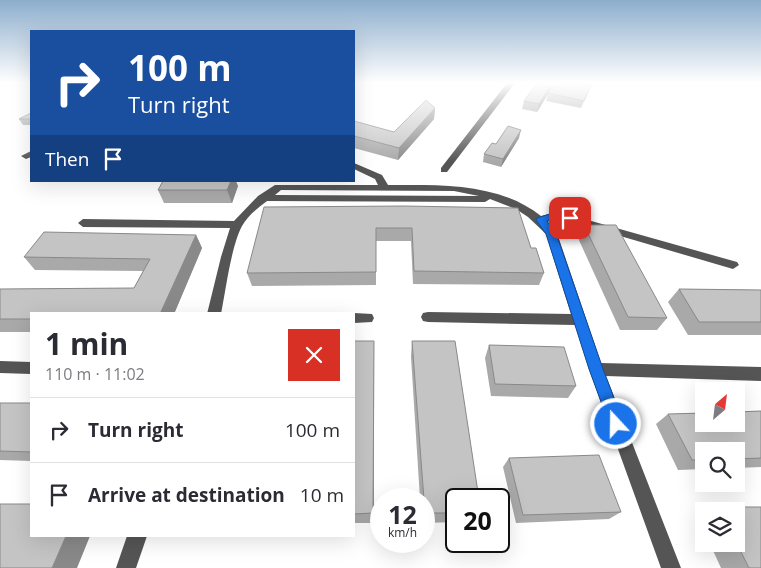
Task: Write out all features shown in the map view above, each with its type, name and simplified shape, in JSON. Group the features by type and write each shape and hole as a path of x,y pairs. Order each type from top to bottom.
{"street":[{"path":"444,170 491,110"},
{"path":"355,166 379,177 384,186"},
{"path":"214,312 226,257 237,225 248,211 280,184 454,188 478,192 518,206 540,220 551,233 596,369 671,568"},
{"path":"262,198 502,199"},
{"path":"540,220 553,216 570,218 733,265"},
{"path":"83,224 237,225"},
{"path":"428,317 579,320"},
{"path":"0,367 30,368"},
{"path":"596,369 761,374"},
{"path":"126,568 137,537"}],"building":[{"path":"416,110 434,110 399,148 355,136 355,121 394,132"},
{"path":"30,114 30,119 19,119"},
{"path":"508,126 521,130 503,159 484,154 492,143 496,144"},
{"path":"162,182 231,182 227,190 158,190"},
{"path":"404,206 518,208 531,248 536,248 544,273 414,271 412,228 376,228 376,272 247,273 264,207"},
{"path":"584,225 616,225 667,318 628,317"},
{"path":"44,232 196,235 161,312 30,312 30,319 0,319 0,289 134,288 150,259 24,257"},
{"path":"679,289 761,290 761,322 699,322"},
{"path":"355,341 374,341 373,488 370,488 370,513 355,514"},
{"path":"412,341 455,341 477,488 445,488 445,513 435,513 435,488 423,488"},
{"path":"489,345 564,347 576,386 495,384"},
{"path":"0,403 30,403 30,452 0,451"},
{"path":"761,411 761,458 745,459 745,442 695,442 695,460 692,460 668,414 695,413 695,432 745,432 745,412"},
{"path":"599,455 621,512 523,515 509,458"},
{"path":"0,504 30,504 30,537 66,537 52,568 0,568"},
{"path":"745,507 761,507 761,568 749,568 741,552 745,552"}],"route":[{"path":"570,218 553,216 540,220 551,233 579,320 616,424"}]}
